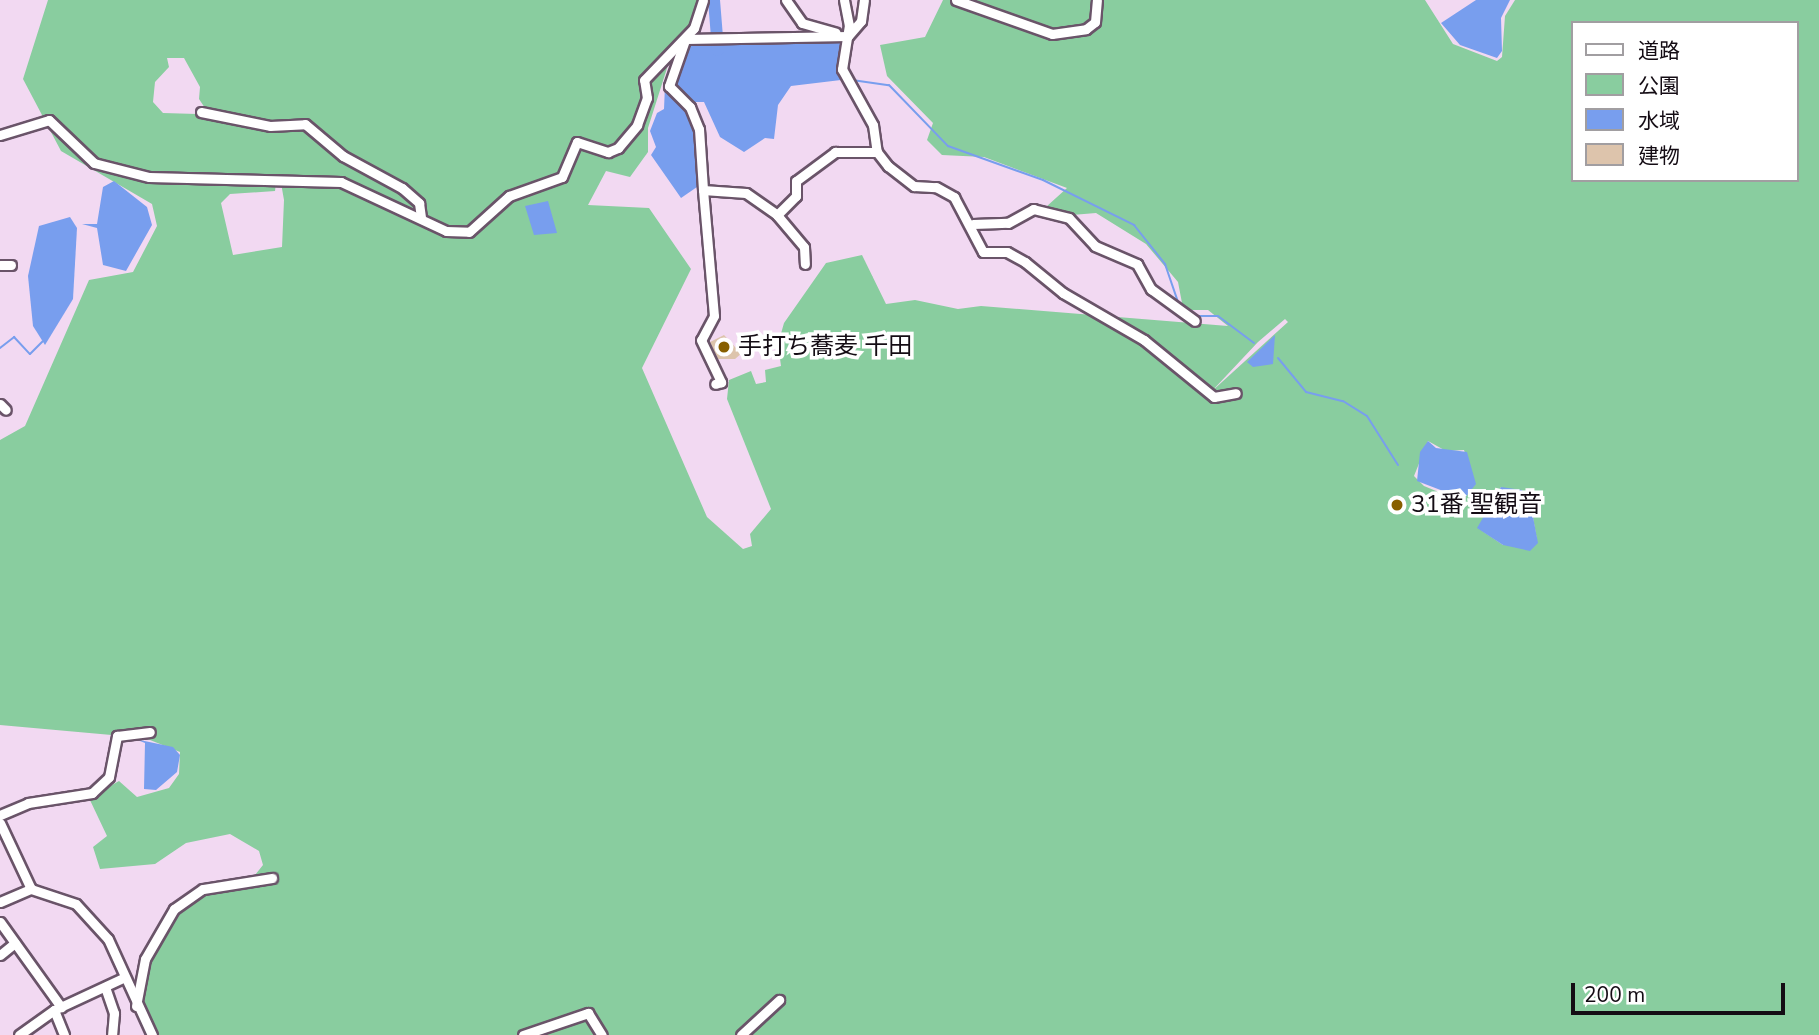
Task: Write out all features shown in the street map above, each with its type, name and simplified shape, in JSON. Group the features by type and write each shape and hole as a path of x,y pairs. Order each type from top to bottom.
{"street":[{"path":"0,135 49,120 94,163 149,177 341,182 446,231 469,232 509,196 562,177 577,142 608,152 618,148 637,125 648,97 645,80 686,38 699,20 704,0"},
{"path":"786,0 802,23 848,36"},
{"path":"844,0 848,36 846,80 873,125 877,152 914,186 948,193 973,224 983,252 1007,252 1026,262 1063,293 1144,340 1214,397 1236,393"},
{"path":"686,38 848,36 861,21 864,0"},
{"path":"957,0 1052,34 1086,29 1095,22 1097,0"},
{"path":"686,38 669,86 690,107 699,129 714,316 701,340 722,382 715,384"},
{"path":"201,112 270,126 305,124 343,156 401,188 419,203 421,218"},
{"path":"777,215 796,196 796,181 835,152 877,152"},
{"path":"703,190 746,193 777,215 804,247 805,264"},
{"path":"973,224 1008,223 1033,209 1069,218 1094,246 1137,264 1151,289 1195,321"},
{"path":"0,265 11,265"},
{"path":"0,815 28,803 92,793 109,777 117,736 150,732"},
{"path":"0,823 31,889"},
{"path":"136,1006 145,959 174,909 203,889 272,878"},
{"path":"0,902 31,889 76,904 108,939 123,978 152,1035"},
{"path":"0,922 57,1008 64,1035"},
{"path":"0,955 15,943"},
{"path":"19,1035 57,1008 123,978"},
{"path":"106,988 114,1013 111,1035"},
{"path":"741,1035 779,1000"},
{"path":"523,1035 588,1013 603,1035"}],"green space":[{"path":"48,0 698,0 691,25 675,43 648,128 648,152 630,177 606,171 588,205 649,208 691,269 642,368 707,517 743,549 752,546 750,534 771,509 727,399 729,380 751,371 756,384 766,382 765,370 781,366 778,344 784,323 826,263 862,255 886,304 915,300 958,309 981,306 1228,326 1208,310 1190,310 1182,303 1178,282 1146,244 1096,213 1072,215 1046,207 1067,188 984,157 942,155 927,140 933,123 887,76 880,45 925,37 943,0 1425,0 1453,44 1497,61 1502,57 1505,16 1515,0 1819,0 1819,1035 156,1035 144,1006 147,970 169,923 194,897 251,880 263,865 259,851 230,834 186,843 155,864 100,869 93,847 107,836 89,798 119,781 137,797 169,788 179,774 180,752 145,738 0,725 0,440 25,426 89,280 133,272 157,226 152,204 61,151 23,79","holes":["167,58 184,58 200,87 199,99 205,108 197,114 163,113 153,102 155,82 169,67","276,183 281,183 284,200 282,247 233,255 221,203 230,194 275,191","1285,319 1288,322 1211,392 1258,342","1428,441 1446,451 1464,450 1474,479 1458,500 1424,486 1414,476","1501,487 1530,501 1537,540 1503,545 1478,528"]}],"water":[{"path":"1476,0 1510,0 1501,18 1502,51 1497,58 1460,45 1441,23"},
{"path":"843,42 841,80 791,86 778,105 774,139 765,138 744,152 720,137 704,102 692,102 671,84 689,43"},
{"path":"665,85 689,109 695,131 697,187 681,198 651,155 656,147 650,131 657,113 664,109"},
{"path":"114,181 147,207 152,225 126,271 103,265 97,228 82,224 97,224 103,187"},
{"path":"548,201 557,233 534,235 525,206"},
{"path":"70,217 77,228 73,299 45,345 33,326 28,276 39,226"},
{"path":"1275,335 1273,364 1253,367 1247,362"},
{"path":"1428,441 1436,448 1467,452 1476,484 1464,499 1417,481 1420,452"},
{"path":"1501,487 1522,490 1530,501 1538,543 1530,551 1503,545 1477,528"},
{"path":"135,739 173,747 180,755 177,772 156,790 144,789 145,743"}],"building":[{"name":"手打ち蕎麦 千田","path":"724,335 736,348 749,347 735,359 718,359 710,342"}],"waterway":[{"path":"714,0 718,50"},
{"path":"852,80 889,85 948,146 1043,180 1134,225 1165,264 1178,302"},
{"path":"1195,316 1218,316 1254,343"},
{"path":"0,348 14,337 30,354 43,341"},
{"path":"1278,358 1306,392 1343,401 1367,416 1398,465"}],"place":[{"name":"手打ち蕎麦 千田","path":"724,347"},
{"name":"31番 聖観音","path":"1397,505"}]}
